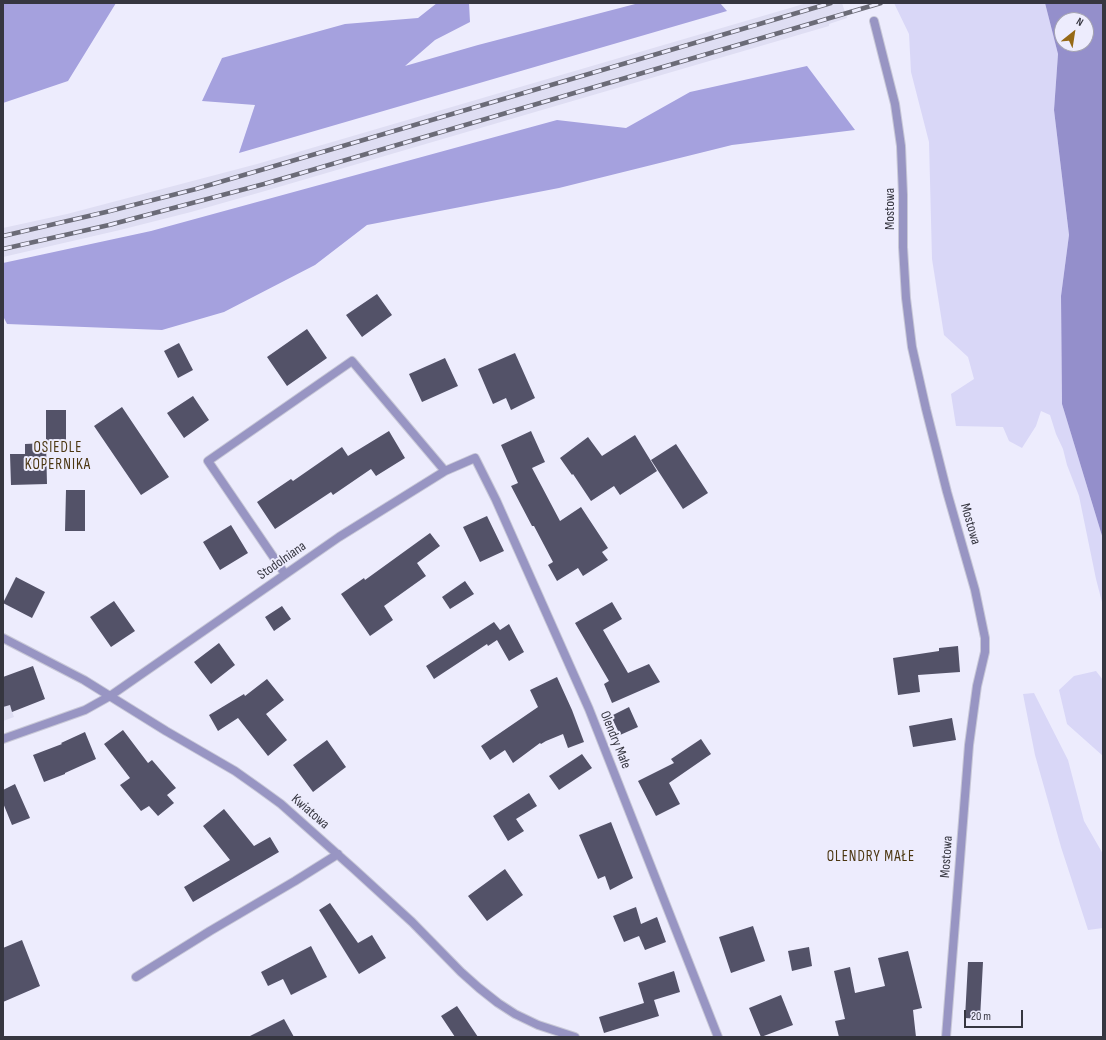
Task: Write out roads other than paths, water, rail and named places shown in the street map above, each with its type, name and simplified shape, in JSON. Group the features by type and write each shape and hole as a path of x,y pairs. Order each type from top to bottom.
{"street":[{"name":"Mostowa","path":"874,21 895,104 901,146 903,247 906,298 912,347 928,417 974,590 985,638 985,652 977,686 968,745 946,1037"},
{"path":"285,574 208,461 352,361 445,471"},
{"name":"Stodolniana","path":"3,740 85,710 110,696 339,537 445,471 475,458"},
{"name":"Olendry Małe","path":"475,458 496,500 589,709 718,1037"},
{"name":"Kwiatowa","path":"3,638 84,680 166,731 235,771 281,804 338,854 412,922 461,972 498,1003 538,1025 575,1037"},
{"path":"136,978 210,931 338,854"}],"railway":[{"path":"3,236 196,189 831,3"},
{"path":"3,249 109,225 264,184 881,3"}],"district":[{"name":"OSIEDLE KOPERNIKA","path":"58,456"},
{"name":"OLENDRY MAŁE","path":"871,857"}]}
